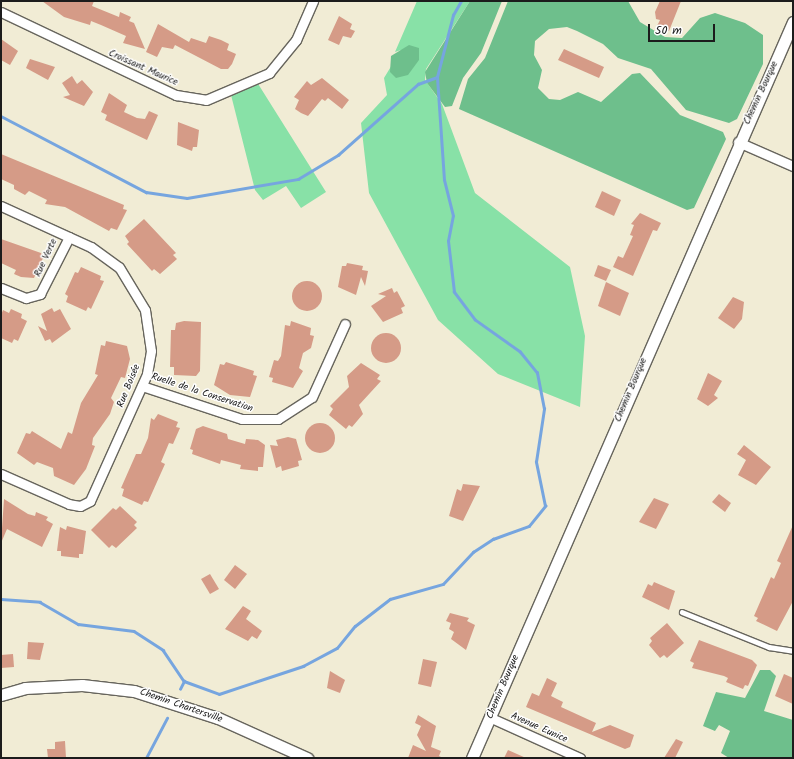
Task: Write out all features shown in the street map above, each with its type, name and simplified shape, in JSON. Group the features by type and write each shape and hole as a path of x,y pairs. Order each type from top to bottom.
{"street":[{"name":"Croissant Maurice","path":"1,12 176,95 206,100 268,73 296,40 313,1"},
{"name":"Chemin Bourque","path":"472,758 738,142 793,22"},
{"path":"738,142 793,166"},
{"name":"Rue Boisée","path":"1,206 69,237 110,259 138,293 148,320 150,340 150,361 142,386 96,492 85,504 69,504 1,474"},
{"name":"Rue Verte","path":"1,288 26,298 40,294 69,237"},
{"name":"Ruelle de la Conservation","path":"142,386 242,419 278,419 312,397 345,324"},
{"name":"Chemin Chartersville","path":"1,695 24,688 82,685 134,691 218,718 307,758"},
{"name":"Avenue Eunice","path":"489,717 580,758"}],"lane":[{"path":"682,612 769,647 793,651"}],"green space":[{"path":"417,1 470,1 426,69 425,80 442,104 475,193 570,267 585,336 580,407 498,374 438,320 369,193 361,123 387,95 384,78 401,50 395,52"},
{"path":"470,1 502,1 481,53 463,78 452,106 445,107 427,83 425,72"},
{"path":"508,1 628,1 640,22 665,37 682,38 700,18 715,13 745,23 763,35 763,64 737,119 729,123 686,110 651,69 618,58 603,44 577,31 567,27 549,29 535,41 534,55 542,70 538,88 549,99 560,100 578,92 601,102 632,74 640,73 680,115 723,132 726,139 694,208 687,210 459,109 468,79 485,58"},
{"path":"409,45 419,48 419,60 408,75 396,78 390,72 391,56"},
{"path":"255,79 326,192 301,208 286,186 263,200 255,190 230,91"},
{"path":"760,670 770,670 776,676 764,711 793,720 793,758 729,758 721,753 730,731 719,725 715,731 703,726 716,692 745,698"}],"building":[{"path":"42,1 94,1 92,6 119,17 120,12 131,17 129,21 134,23 145,49 123,43 126,36 91,21 90,25 64,17"},
{"path":"660,1 681,1 669,31 657,26 660,20 656,19 655,12"},
{"path":"339,16 352,24 350,29 355,31 351,38 343,36 339,45 328,40"},
{"path":"158,24 189,42 191,38 206,43 209,36 229,44 227,50 236,54 232,64 228,69 221,69 175,45 173,49 162,47 157,57 146,52"},
{"path":"1,39 18,51 10,65 1,60"},
{"path":"564,49 604,67 599,78 558,60"},
{"path":"30,59 55,67 48,80 26,68"},
{"path":"72,76 77,84 82,80 93,92 84,106 63,97 70,95 62,83"},
{"path":"322,78 349,100 342,109 328,98 325,101 322,99 308,116 295,109 299,100 294,97 307,81 311,85"},
{"path":"109,93 127,105 124,112 137,118 145,119 149,111 158,115 147,140 105,120 107,115 101,112"},
{"path":"178,122 199,130 197,147 193,147 192,151 177,145"},
{"path":"1,154 124,205 123,209 127,210 117,230 111,228 109,231 65,207 45,204 47,200 29,191 25,195 14,189 14,185 1,179"},
{"path":"602,191 621,200 614,216 595,207"},
{"path":"640,213 661,223 657,231 653,230 633,276 613,267 618,256 623,258 633,236 630,235 634,225 631,224"},
{"path":"144,219 176,253 173,255 177,259 160,274 154,269 152,271 127,244 129,242 125,236"},
{"path":"1,239 41,253 43,258 34,278 21,277 14,274 16,270 1,263"},
{"path":"347,263 363,266 362,270 368,271 365,286 361,277 356,295 338,287 342,266 346,266"},
{"path":"598,265 611,270 606,281 594,276"},
{"path":"81,267 101,276 100,280 104,281 91,309 88,307 86,311 66,302 68,296 65,294 75,272 78,273"},
{"path":"307,281 318,285 322,296 318,307 307,311 296,307 292,296 296,285"},
{"path":"606,282 629,293 620,316 598,306"},
{"path":"392,288 394,293 397,291 405,306 401,308 403,313 383,322 371,306 386,296 378,294"},
{"path":"733,297 744,302 742,319 734,329 718,318"},
{"path":"52,308 54,312 60,309 71,329 52,343 50,339 45,341 38,326 47,331 41,314"},
{"path":"11,309 22,314 21,318 27,321 18,341 14,339 12,343 1,338 1,315 3,310 9,313"},
{"path":"184,321 201,322 200,371 196,376 174,375 174,367 170,367 171,330 175,330 176,323"},
{"path":"291,321 311,328 310,335 314,336 311,348 303,353 299,368 303,371 293,388 272,382 273,378 269,377 274,360 278,361 281,356 285,325 290,326"},
{"path":"386,333 397,337 401,348 397,359 386,363 375,359 371,348 375,337"},
{"path":"106,341 127,346 130,359 125,378 121,377 111,398 114,402 110,414 93,438 92,445 95,446 86,469 74,485 54,476 53,468 37,462 34,465 17,453 26,433 30,434 32,431 61,449 68,432 72,434 81,403 98,375 95,374 101,345 105,346"},
{"path":"226,362 254,371 253,375 257,376 250,397 230,395 214,385 220,364 224,365"},
{"path":"361,363 380,375 377,379 381,381 359,405 363,414 352,427 349,425 346,429 329,415 333,409 330,406 349,387 347,376"},
{"path":"708,373 722,381 714,395 718,398 708,406 697,399"},
{"path":"158,414 178,422 176,427 180,428 173,444 169,443 161,462 165,464 148,502 144,501 142,505 122,496 124,489 121,488 136,454 141,454 148,438 151,418 154,420"},
{"path":"320,423 331,427 335,438 331,449 320,453 309,449 305,438 309,427"},
{"path":"203,426 227,434 228,439 245,444 246,439 258,440 265,445 263,467 258,467 258,471 240,469 241,465 221,460 220,464 192,454 193,450 190,449 196,429"},
{"path":"288,437 296,439 302,460 298,461 299,466 282,471 281,466 276,468 270,445 278,446 276,440"},
{"path":"744,445 771,467 756,485 738,475 746,460 737,454"},
{"path":"463,484 480,486 463,521 449,516 457,489 461,491"},
{"path":"719,494 731,503 725,512 712,502"},
{"path":"654,498 669,504 656,529 639,522"},
{"path":"4,499 28,514 35,516 36,512 48,517 46,520 53,524 42,547 7,529 1,543"},
{"path":"120,506 137,522 134,525 137,528 116,548 112,545 109,548 91,530 113,508 116,510"},
{"path":"793,525 793,601 777,631 756,621 758,618 754,616 771,577 774,579 781,563 777,561"},
{"path":"67,526 86,531 83,554 79,554 79,558 61,556 61,551 57,551 60,527 66,530"},
{"path":"235,565 247,574 235,589 224,580"},
{"path":"210,574 219,589 210,594 201,579"},
{"path":"654,582 675,591 669,610 642,597 648,584 652,586"},
{"path":"243,606 251,611 246,619 262,631 257,639 252,636 248,641 225,629"},
{"path":"450,613 469,618 467,621 475,625 466,650 451,639 454,632 449,629 451,623 446,621"},
{"path":"667,623 684,643 667,658 664,655 660,658 649,645 652,641 650,638"},
{"path":"699,640 752,660 757,665 748,686 745,685 743,689 726,682 728,678 724,676 692,668 694,663 690,661"},
{"path":"28,642 44,643 40,660 27,659"},
{"path":"13,654 14,667 1,668 1,655"},
{"path":"423,659 437,662 431,687 418,684"},
{"path":"330,671 345,680 340,693 327,688"},
{"path":"784,674 793,678 793,704 775,696"},
{"path":"547,678 557,683 551,696 563,702 561,707 596,723 592,732 610,725 634,735 630,747 625,749 526,707 532,693 539,696"},
{"path":"418,715 436,726 431,747 441,751 439,756 443,758 408,758 413,745 426,751 417,735 421,726 415,723"},
{"path":"676,739 683,742 675,758 664,758"},
{"path":"65,741 66,758 48,758 47,749 55,749 55,742"},
{"path":"508,750 526,758 504,758"}],"waterway":[{"path":"1,599 40,602 78,624 134,631 163,650 184,681 219,694 303,666 337,648 355,626 390,599 443,584 473,552 493,539 529,526 545,506 536,462 544,409 537,373 520,352 475,320 454,292 448,241 453,216 444,180 437,77 453,15 461,1"},
{"path":"1,116 146,192 187,198 298,179 338,155 418,84 437,77"},
{"path":"180,689 184,681"},
{"path":"146,758 167,718"}]}
